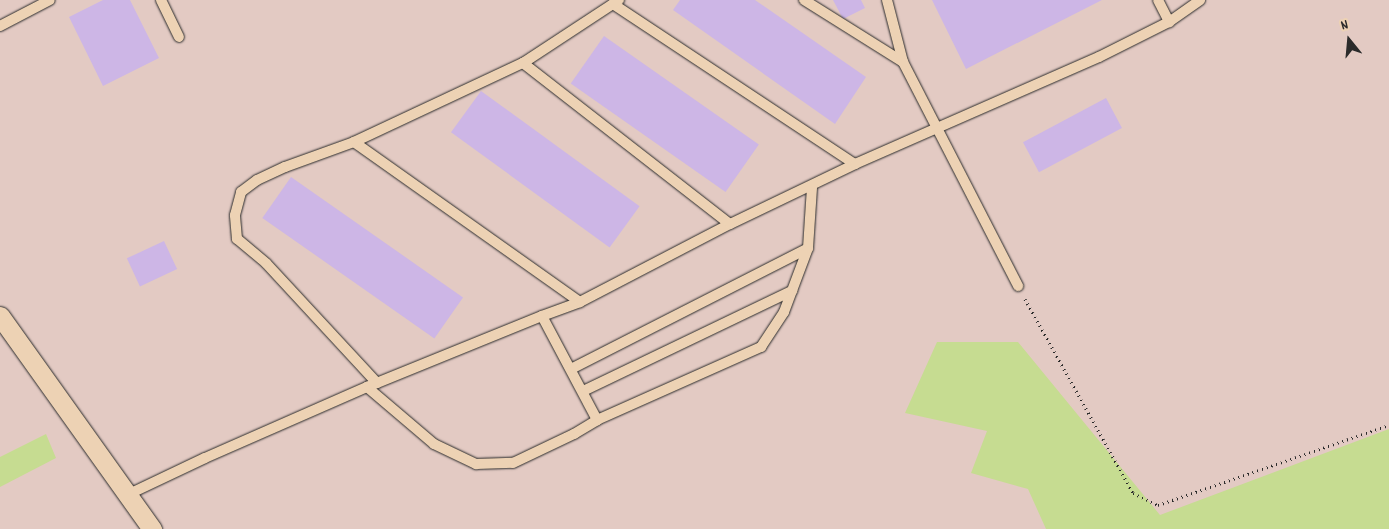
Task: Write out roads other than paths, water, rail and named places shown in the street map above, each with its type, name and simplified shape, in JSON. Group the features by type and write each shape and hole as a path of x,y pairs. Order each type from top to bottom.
{"street":[{"path":"0,316 152,529"}],"lane":[{"path":"0,26 50,0"},
{"path":"161,0 179,38"},
{"path":"804,0 902,62"},
{"path":"887,0 902,62 935,129 1018,286"},
{"path":"1158,0 1169,22"},
{"path":"128,495 205,458 367,387 580,302 730,224 812,187 855,164 1100,57 1169,22 1200,0"},
{"path":"377,383 266,263 237,239 235,216 241,192 258,180 285,167 354,142 523,63 616,2 855,164"},
{"path":"523,63 730,224"},
{"path":"354,142 580,302"},
{"path":"367,387 434,444 476,464 513,463 574,434 597,420 761,347 784,312 808,248 812,187"},
{"path":"571,369 808,248"},
{"path":"582,391 792,291"},
{"path":"542,316 597,420"}]}
